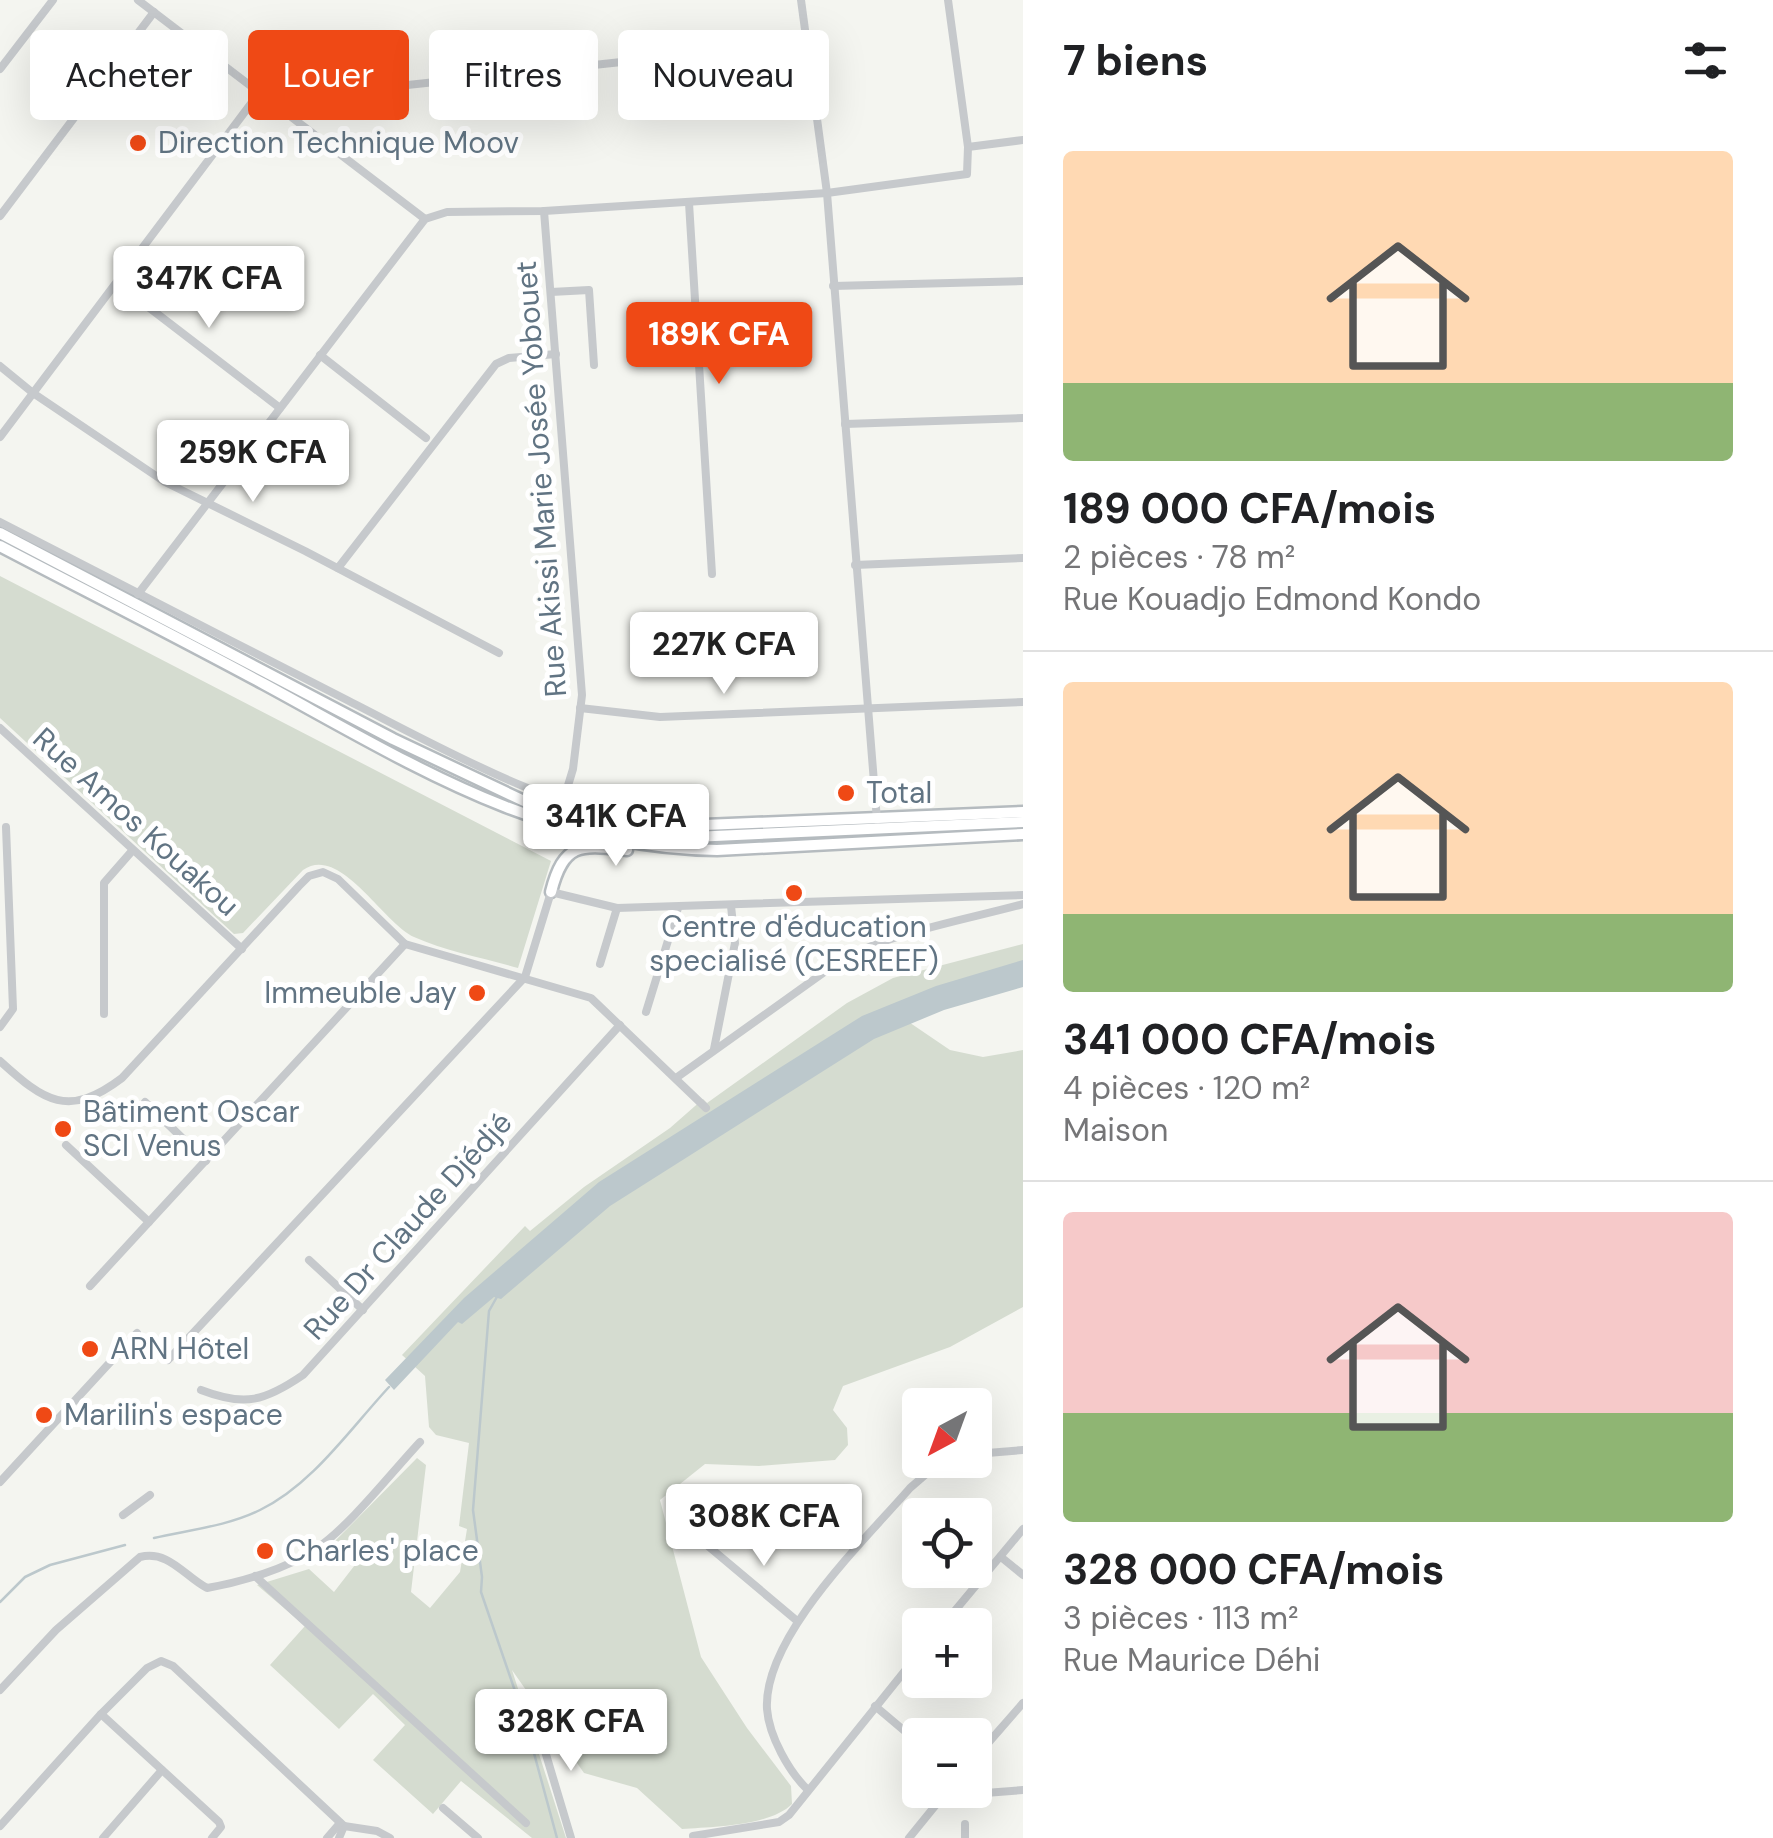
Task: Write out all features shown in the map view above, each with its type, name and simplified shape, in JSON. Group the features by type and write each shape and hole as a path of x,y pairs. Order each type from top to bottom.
{"main road":[{"path":"0,534 393,739 524,801 592,823 693,837 1023,822"},
{"path":"0,546 484,798 574,832 676,850"},
{"path":"656,827 1023,812"},
{"path":"551,892 560,865 578,848 592,846 656,853 1023,834"}],"street":[{"path":"0,69 53,0"},
{"path":"801,0 805,30"},
{"path":"138,594 424,219 447,212 544,211 827,193 965,175 968,148 948,0"},
{"path":"144,1 248,85"},
{"path":"0,216 154,12"},
{"path":"409,85 618,62"},
{"path":"0,437 248,108"},
{"path":"294,120 424,219"},
{"path":"817,120 827,193 877,820"},
{"path":"968,148 1023,140"},
{"path":"688,203 712,574"},
{"name":"Rue Akissi Marie Josée Yobouet","path":"544,211 580,658 580,708 572,770 563,802"},
{"path":"834,286 1023,280"},
{"path":"116,283 280,408"},
{"path":"550,292 589,290 594,366"},
{"path":"338,568 496,364 509,358 556,354"},
{"path":"320,355 426,438"},
{"path":"0,366 165,482 499,653"},
{"path":"844,424 1023,418"},
{"path":"0,522 458,757 598,814 693,837"},
{"path":"855,565 1023,558"},
{"path":"580,708 660,717 1023,702"},
{"name":"Rue Amos Kouakou","path":"0,728 242,950"},
{"path":"0,1027 12,1009 6,827"},
{"path":"104,1014 104,883 132,851"},
{"path":"0,1061 36,1094 74,1100 99,1095 122,1078 299,886 319,872 338,880 405,944 591,998 706,1108"},
{"path":"168,1360 525,977 551,892 617,908 1023,895"},
{"path":"676,1078 826,969 865,948 1023,904"},
{"path":"714,1049 735,943 731,906"},
{"path":"600,964 617,908"},
{"path":"646,1012 678,908"},
{"path":"90,1286 405,944"},
{"name":"Rue Dr Claude Djédjé","path":"201,1390 233,1400 266,1397 303,1375 620,1025"},
{"path":"145,1102 206,1161"},
{"path":"66,1145 149,1222"},
{"path":"309,1260 362,1310"},
{"path":"0,1482 137,1333"},
{"path":"0,1690 56,1630 138,1560 151,1554 166,1558 206,1588 255,1576 317,1548 420,1442"},
{"path":"992,1453 1023,1450"},
{"path":"808,1790 780,1748 766,1705 774,1674 796,1620 924,1478"},
{"path":"123,1515 150,1495"},
{"path":"957,1608 1023,1529"},
{"path":"708,1546 796,1620"},
{"path":"1000,1557 1023,1575"},
{"path":"255,1576 526,1824"},
{"path":"0,1826 101,1714 147,1668 161,1661 173,1666 342,1824 377,1831 390,1838"},
{"path":"692,1836 779,1822 789,1815 902,1673"},
{"path":"992,1741 1019,1713 1023,1703"},
{"path":"874,1706 902,1729"},
{"path":"101,1714 219,1822 212,1838"},
{"path":"536,1721 570,1838"},
{"path":"103,1838 162,1770"},
{"path":"992,1792 1023,1790"},
{"path":"443,1808 478,1838"},
{"path":"910,1838 934,1808"},
{"path":"326,1838 342,1824"},
{"path":"339,1838 342,1824"},
{"path":"965,1824 965,1838"}],"shaded area":[{"path":"0,576 551,861 518,968 414,937 346,876 331,867 317,865 303,870 243,933 234,934 0,718"},
{"path":"1023,944 1023,973 897,1014 950,1050 983,1057 1023,1050 1023,1307 950,1347 843,1386 833,1410 847,1428 848,1445 835,1460 759,1466 705,1464 660,1500 701,1657 791,1786 792,1804 756,1821 682,1829 637,1788 584,1773 512,1670 566,1838 532,1838 461,1781 433,1814 373,1760 405,1725 373,1694 339,1729 270,1665 305,1626 257,1585 309,1569 334,1592 358,1561 335,1541 417,1458 426,1465 411,1592 430,1608 460,1572 467,1529 459,1526 469,1443 436,1435 429,1427 425,1376 402,1355 525,1226 530,1231 584,1187 670,1128 703,1099 707,1103 847,1003 893,978"},
{"path":"1023,960 1023,987 944,1010 874,1039 610,1206 501,1299 494,1297 462,1324 458,1322 394,1390 385,1380 464,1298 599,1182 862,1016 936,986"}],"waterway":[{"path":"637,819 704,820"},
{"path":"498,1295 489,1311 473,1510 481,1592 525,1720 557,1838"},
{"path":"154,1538 235,1520 279,1499 329,1455 389,1387"},
{"path":"0,1602 25,1577 50,1565 125,1545"}],"place":[{"name":"Direction Technique Moov","path":"138,143"},
{"name":"Total","path":"846,793"},
{"name":"Centre d'éducation specialisé (CESREEF)","path":"794,893"},
{"name":"Immeuble Jay","path":"477,993"},
{"name":"Bâtiment Oscar SCI Venus","path":"63,1129"},
{"name":"ARN Hôtel","path":"90,1349"},
{"name":"Marilin's espace","path":"44,1415"},
{"name":"Charles' place","path":"265,1551"}]}
